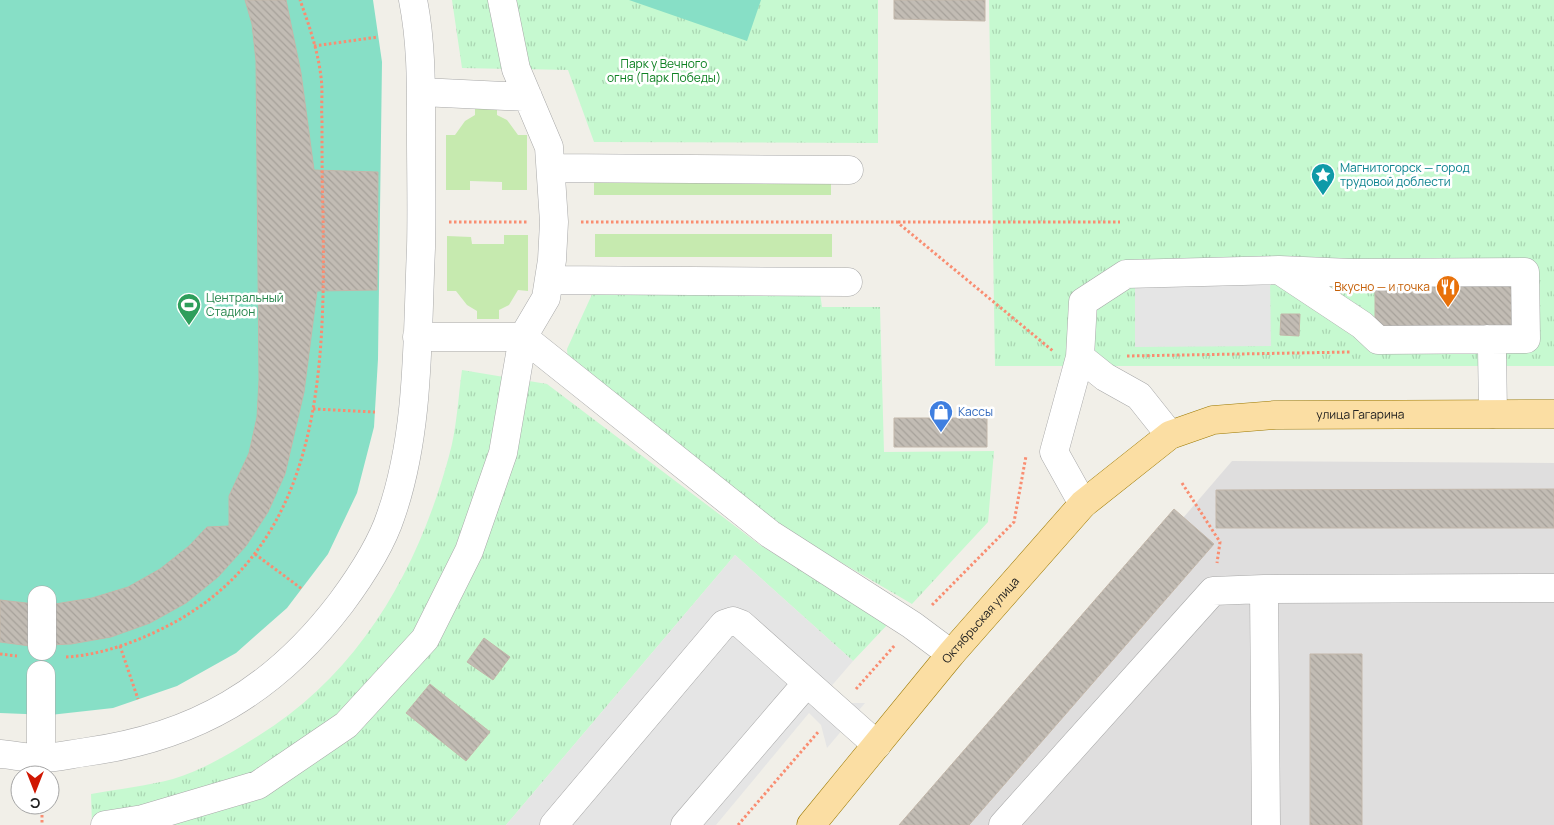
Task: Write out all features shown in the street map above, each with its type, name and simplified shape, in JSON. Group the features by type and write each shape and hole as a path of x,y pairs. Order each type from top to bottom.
{"main road":[{"name":"улица Гагарина","path":"1170,435 1213,420 1275,415 1554,414"},
{"name":"Октябрьская улица","path":"811,825 951,654 1083,504 1170,435"}],"lane":[{"path":"0,754 41,758 122,747 201,721 256,688 291,660 329,618 362,575 391,517 408,454 417,337 422,222 419,29 413,0"},
{"path":"105,825 143,819 258,785 346,726 425,640 469,551 504,453 522,337 546,298 554,222 549,147 516,69 509,3"},
{"path":"421,92 528,97"},
{"path":"551,168 849,170"},
{"path":"1083,504 1054,452 1080,357 1083,302 1126,274 1279,270 1525,272 1526,339 1378,340 1362,325 1279,270"},
{"path":"549,280 848,282"},
{"path":"417,337 522,337 770,534 912,625 951,654"},
{"path":"1487,338 1492,349 1493,414"},
{"path":"1080,357 1105,377 1139,396 1170,435"},
{"path":"1003,825 1213,591 1264,589 1554,588"},
{"path":"1264,589 1266,825"},
{"path":"41,653 42,600"},
{"path":"554,825 724,624 733,621 741,624 806,684 877,745"},
{"path":"41,675 41,758"},
{"path":"685,825 806,684"}],"path":[{"path":"0,654 41,653 120,646 155,634 192,613 226,586 255,554 279,518 296,479 313,409 324,309 321,76 300,0"},
{"path":"314,46 378,37"},
{"path":"422,222 1120,222"},
{"path":"897,222 1061,358 1353,352"},
{"path":"313,409 375,412"},
{"path":"1182,483 1220,542 1213,591"},
{"path":"255,554 302,589"},
{"path":"120,646 138,699"}],"shaded area":[{"path":"1135,278 1270,278 1271,346 1135,347"},
{"path":"1232,461 1554,463 1554,825 919,825"},
{"path":"735,555 853,661 828,690 845,703 865,703 827,748 821,725 809,713 716,825 506,825"}],"green space":[{"name":"Центральный Стадион","path":"0,0 373,0 382,62 378,359 374,427 357,493 328,554 287,608 236,653 177,686 113,708 50,715 0,713"},
{"name":"Парк у Вечного огня (Парк Победы)","path":"452,0 878,0 878,143 594,142 568,70 462,68"},
{"path":"629,0 761,0 747,41"},
{"path":"989,0 1554,0 1554,366 995,366"},
{"path":"475,106 497,106 497,115 507,120 518,135 527,135 527,190 502,190 502,182 470,181 470,190 446,190 446,135 455,135 465,121 475,115"},
{"path":"594,173 831,173 831,195 594,195"},
{"path":"595,234 832,234 832,257 595,257"},
{"path":"504,235 528,235 528,291 518,290 509,305 499,310 499,319 477,319 477,311 467,305 456,291 447,291 447,236 471,237 472,244 504,244"},
{"path":"594,290 820,293 822,307 880,307 884,452 994,451 988,522 912,604 779,526 568,363 567,349"},
{"path":"462,370 547,384 760,545 888,624 853,661 735,555 506,825 92,825 91,794 173,779 195,771 238,749 294,711 327,682 355,650 380,615 402,578 436,498 452,445"}],"building":[{"path":"245,0 286,0 301,73 314,170 378,172 377,290 317,291 304,392 285,474 268,512 246,546 218,577 186,603 150,623 111,637 71,644 50,645 55,604 92,598 128,587 160,569 189,546 207,527 229,526 229,496 249,453 257,417 259,380 256,61 252,24"},
{"path":"894,0 985,0 985,21 894,19"},
{"name":"Вкусно — и точка","path":"1375,278 1520,278 1520,338 1375,337"},
{"path":"1281,314 1300,314 1299,336 1280,335"},
{"name":"Кассы","path":"894,418 987,418 987,447 894,447"},
{"path":"1554,489 1554,528 1216,528 1216,490"},
{"path":"1174,509 1214,544 969,825 899,825"},
{"path":"0,600 35,604 30,646 0,642"},
{"path":"484,638 510,657 493,680 467,662"},
{"path":"1310,654 1362,654 1362,825 1310,825"},
{"path":"430,684 490,732 466,761 406,713"}],"place":[{"name":"Магнитогорск — город трудовой доблести","path":"1323,196"},
{"name":"Вкусно — и точка","path":"1448,308"},
{"name":"Центральный Стадион","path":"189,326"},
{"name":"Кассы","path":"941,433"}]}
